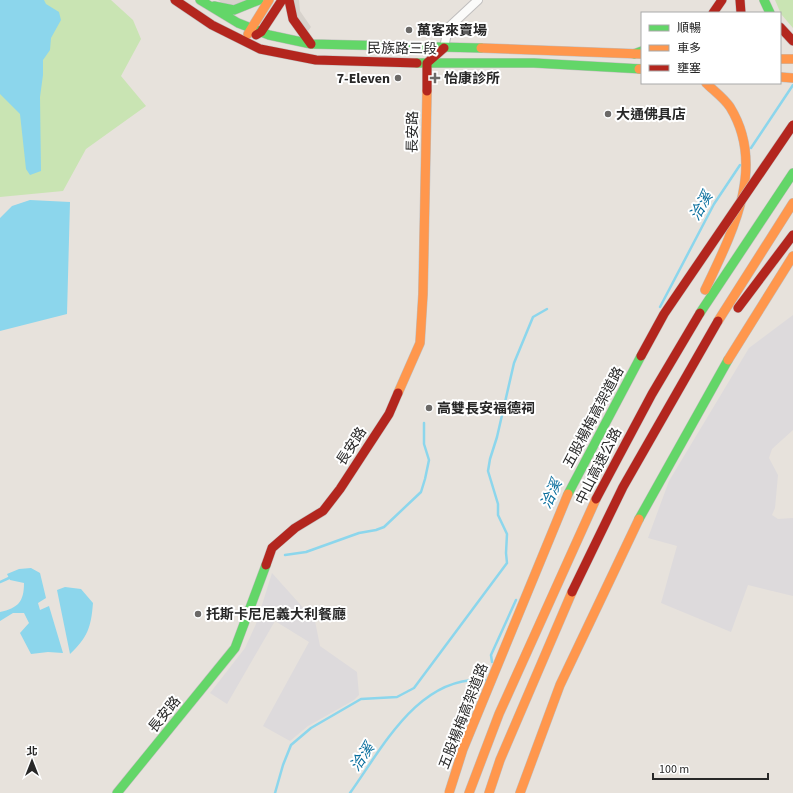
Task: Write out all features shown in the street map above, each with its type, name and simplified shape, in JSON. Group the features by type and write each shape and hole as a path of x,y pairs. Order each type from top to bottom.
{"main road":[{"name":"民族路三段","path":"175,0 212,25 260,49 283,55 316,60 534,64 641,69"},
{"path":"202,1 220,8 234,10 259,0"},
{"path":"245,42 251,28 270,0"},
{"path":"245,42 261,32 282,0"},
{"path":"289,0 289,7 294,26 311,44"},
{"path":"714,12 722,0"},
{"path":"740,0 741,12"},
{"path":"764,0 770,12"},
{"name":"民族路三段","path":"202,1 222,15 261,32 311,44 540,49 639,53"},
{"path":"781,28 793,41"},
{"path":"427,63 444,48"},
{"path":"781,59 793,59"},
{"name":"長安路","path":"117,793 235,648 272,548 295,528 323,511 340,489 389,414 420,343 424,294 427,63"},
{"path":"781,77 793,78"},
{"path":"662,375 723,250 741,205 746,184 747,159 745,139 739,120 720,93 707,84"},
{"name":"五股楊梅高架道路","path":"449,793 463,749 564,501 664,314 793,125"},
{"name":"中山高速公路","path":"468,793 479,760 556,585 610,471 662,375 728,267 793,173"},
{"path":"489,793 500,760 559,619 623,487 683,385 708,337 793,203"},
{"path":"683,385 764,270 793,235"},
{"path":"520,793 560,685 630,536 738,342 793,256"}],"street":[{"path":"444,48 448,28 478,0"}],"shaded area":[{"path":"218,0 251,0 237,5 225,5"},
{"path":"294,0 299,0 300,11 311,27 308,31 302,26 295,15"},
{"path":"793,315 793,430 772,449 769,458 778,475 775,508 772,515 778,519 793,518 793,596 748,585 731,632 661,603 677,546 648,538 669,481 749,348"},
{"path":"272,573 315,621 320,646 357,672 359,695 354,700 308,726 290,741 263,726 309,642 275,621 227,704 210,693 245,648 256,624"}],"green space":[{"path":"0,0 111,0 133,20 141,39 121,76 146,106 86,149 63,191 0,197"},
{"path":"775,0 793,0 793,28 781,12"}],"water":[{"path":"0,0 44,0 46,4 59,12 61,20 51,38 50,50 43,60 43,75 40,97 41,171 30,175 26,169 20,114 0,94"},
{"path":"30,200 70,202 67,314 0,331 0,218 12,206"},
{"path":"31,568 40,573 46,598 38,603 40,610 49,606 63,653 48,652 31,654 20,633 29,623 24,613 13,613 0,621 0,612 16,606 23,595 24,590 24,583 10,580 7,574 19,569"},
{"path":"65,587 81,589 93,603 88,631 85,637 70,654 57,590"}],"waterway":[{"name":"洽溪","path":"751,148 793,85"},
{"name":"洽溪","path":"660,307 714,204 740,165"},
{"name":"洽溪","path":"275,793 283,765 291,745 311,728 361,699 397,697 414,688 507,563 507,534 498,515 498,504 488,471 514,363 533,317 547,309"},
{"path":"285,555 306,552 359,533 384,527 421,492 429,460 424,444 424,423"},
{"path":"0,582 9,578"},
{"name":"洽溪","path":"492,662 491,655 516,600"},
{"name":"洽溪","path":"350,793 390,736 405,717 422,701 441,689 462,682 485,680"}],"traffic: fast":[{"path":"200,0 238,23 269,35 311,44 481,48"},
{"path":"214,6 234,10 259,0"},
{"path":"764,0 770,12"},
{"path":"634,54 641,51"},
{"path":"417,63 534,63 641,69"},
{"path":"700,313 793,173"},
{"path":"568,494 641,356"},
{"path":"639,519 728,360"},
{"path":"117,793 235,648 266,565"}],"traffic: slow":[{"path":"248,34 269,0"},
{"path":"481,48 641,54"},
{"path":"781,59 793,59"},
{"path":"781,77 793,78"},
{"path":"705,290 726,246 742,200 746,153 741,130 730,107 722,97 707,84"},
{"path":"398,393 420,343 423,294 427,91"},
{"path":"718,321 793,203"},
{"path":"728,360 793,256"},
{"path":"449,793 463,749 568,494"},
{"path":"469,793 499,714 596,499"},
{"path":"520,793 560,685 639,519"},
{"path":"489,793 500,760 572,592"}],"traffic: jam":[{"path":"175,0 212,25 260,49 316,60 417,63"},
{"path":"256,35 261,32 282,0"},
{"path":"289,0 293,19 311,44"},
{"path":"714,12 722,0"},
{"path":"740,0 741,12"},
{"path":"781,28 793,41"},
{"path":"427,91 427,63 444,48"},
{"path":"641,356 664,314 793,125"},
{"path":"738,308 793,235"},
{"path":"596,499 652,394 700,313"},
{"path":"572,592 623,487 718,321"},
{"path":"266,565 272,548 295,528 323,511 340,489 389,414 398,393"}],"place":[{"name":"萬客來賣場","path":"409,30"},
{"name":"7-Eleven","path":"398,78"},
{"name":"怡康診所","path":"435,78"},
{"name":"大通佛具店","path":"608,114"},
{"name":"高雙長安福德祠","path":"429,408"},
{"name":"托斯卡尼尼義大利餐廳","path":"198,614"}]}
